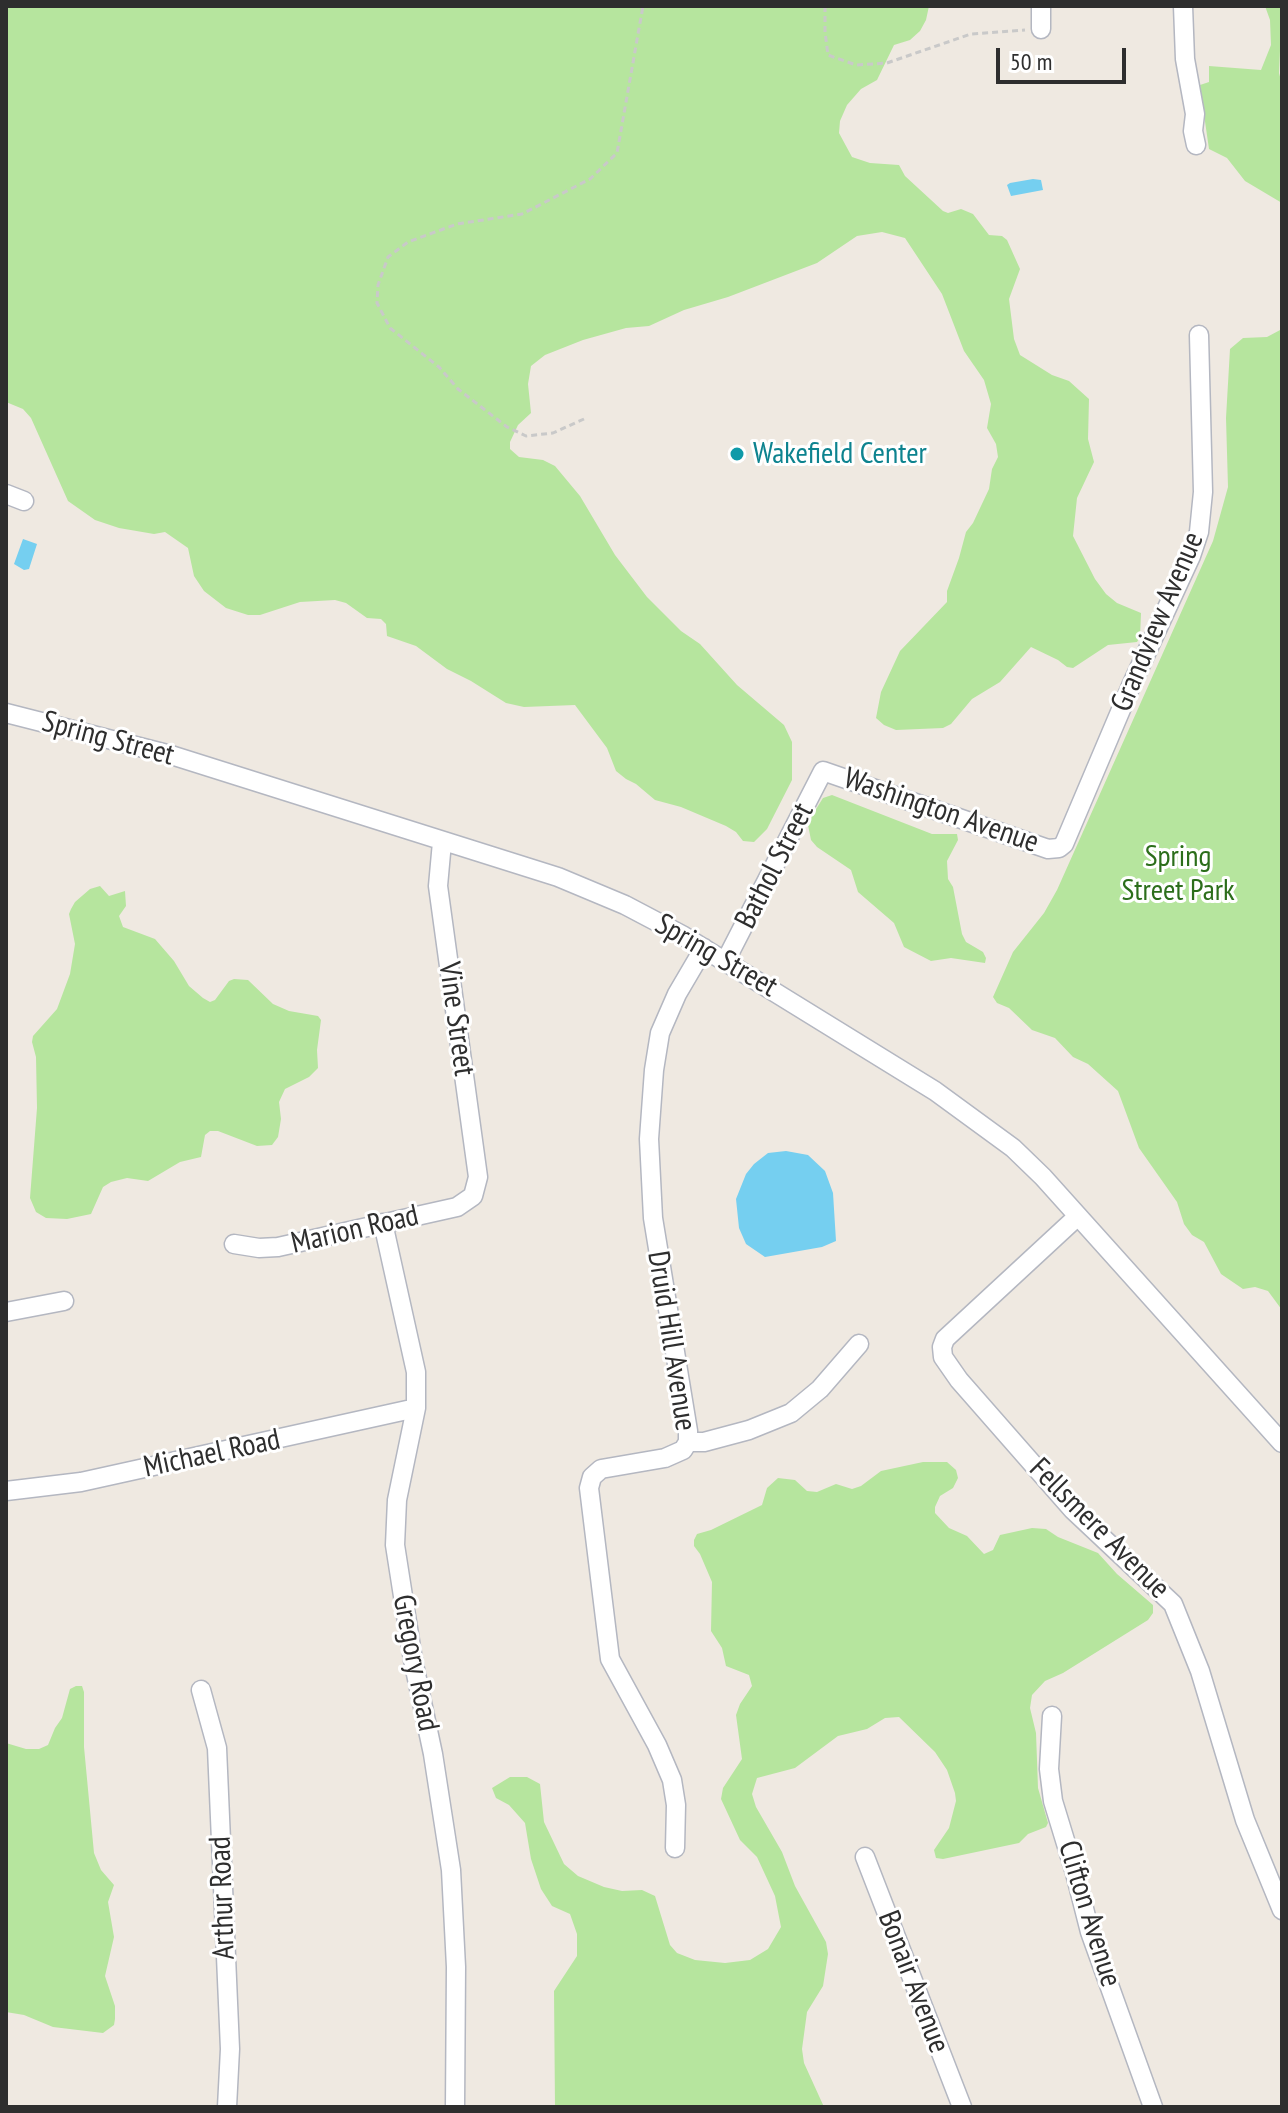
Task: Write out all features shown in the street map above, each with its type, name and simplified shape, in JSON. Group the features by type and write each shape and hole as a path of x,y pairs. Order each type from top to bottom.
{"street":[{"path":"1041,6 1041,29"},
{"path":"1183,6 1185,59 1195,114 1192,127 1196,145"},
{"name":"Grandview Avenue","path":"1059,848 1067,839 1199,532 1203,492 1199,335"},
{"path":"6,494 24,501"},
{"name":"Spring Street","path":"6,713 171,755 581,885 650,917 726,960 967,1112 1027,1160 1282,1443"},
{"name":"Washington Avenue","path":"823,771 1048,849 1059,848"},
{"name":"Bathol Street","path":"726,960 823,771"},
{"name":"Vine Street","path":"442,842 438,886 478,1177 473,1196"},
{"name":"Druid Hill Avenue","path":"675,1848 676,1805 672,1780 657,1745 610,1659 588,1492 592,1477 601,1469 665,1458 683,1450 688,1442 653,1218 649,1139 660,1033 677,994 704,948"},
{"name":"Marion Road","path":"234,1244 271,1248 457,1207 473,1196"},
{"name":"Fellsmere Avenue","path":"1078,1216 945,1339 942,1350 945,1361 1073,1510 1173,1604 1200,1671 1250,1832 1282,1910"},
{"name":"Gregory Road","path":"383,1223 413,1350 417,1386 416,1408 397,1500 395,1545 451,1870 456,1967 455,2107"},
{"path":"6,1312 64,1301"},
{"path":"688,1442 704,1442 749,1430 791,1413 820,1389 859,1344"},
{"name":"Michael Road","path":"6,1491 96,1479 416,1408"},
{"name":"Arthur Road","path":"201,1690 217,1748 230,2049 227,2107"},
{"name":"Clifton Avenue","path":"1052,1716 1049,1769 1053,1801 1090,1932 1153,2107"},
{"name":"Bonair Avenue","path":"865,1857 962,2107"}],"path":[{"path":"584,419 553,433 526,436 507,427 458,389 439,367 390,328 377,303 378,285 388,257 408,242 457,224 522,214 590,179 617,153 635,37 645,6"},
{"path":"825,6 828,55 856,65 887,63 971,34 1041,29"}],"green space":[{"path":"6,6 929,6 920,31 910,40 894,45 877,80 861,89 847,105 839,133 852,157 870,163 899,165 905,176 943,211 948,213 961,209 973,214 989,235 1002,236 1007,240 1020,269 1009,299 1014,339 1020,355 1052,375 1069,381 1089,399 1088,439 1094,462 1077,498 1073,536 1106,594 1117,603 1141,613 1140,637 1137,642 1108,645 1073,668 1031,647 1000,682 972,699 951,724 943,728 896,730 876,718 881,692 900,651 947,602 947,591 966,532 989,489 992,469 998,457 996,444 987,428 991,404 984,380 964,351 942,294 905,238 882,232 857,236 817,263 728,297 684,310 649,326 626,328 545,355 531,366 528,384 531,413 518,425 510,442 510,449 519,457 543,460 555,466 580,496 615,555 647,597 681,631 700,644 737,685 784,725 792,742 792,780 767,829 754,842 743,841 726,826 655,800 626,779 616,771 607,748 575,705 524,707 506,703 447,669 416,646 387,636 386,624 381,619 367,618 346,603 335,600 300,602 260,615 248,615 226,608 204,591 194,576 188,548 165,532 154,534 119,528 95,520 68,501 31,418 23,409 6,402"},
{"path":"1265,6 1282,6 1279,73 1282,84 1282,203 1245,181 1227,158 1209,149 1200,85 1209,82 1209,66 1261,70 1271,45 1270,20"},
{"name":"Spring Street Park","path":"1282,329 1282,1310 1268,1291 1255,1287 1243,1289 1221,1274 1204,1242 1192,1235 1184,1224 1177,1202 1139,1148 1118,1091 1088,1064 1073,1057 1055,1038 1032,1030 993,997 1013,952 1044,913 1057,890 1213,541 1228,487 1226,418 1230,349 1243,338 1267,337"},
{"path":"832,795 932,834 957,834 958,840 947,861 948,879 953,887 962,934 966,942 983,952 985,963 951,958 931,961 904,947 894,923 858,892 851,870 811,840 808,825 813,814 823,798"},
{"path":"100,886 109,896 125,891 126,906 119,916 123,927 155,939 174,961 189,986 203,998 210,1002 215,1000 229,981 248,980 273,1004 289,1011 318,1016 321,1020 318,1068 309,1077 285,1089 279,1102 281,1119 278,1137 272,1145 257,1146 218,1131 210,1131 205,1135 201,1157 180,1162 148,1181 127,1178 111,1182 103,1187 91,1214 67,1219 46,1218 36,1212 30,1198 37,1108 36,1057 32,1042 33,1036 57,1009 70,974 75,944 69,914 71,909 90,889"},
{"path":"923,1462 947,1462 956,1470 958,1478 953,1488 940,1496 935,1513 949,1528 967,1536 984,1554 993,1550 1000,1535 1032,1528 1046,1529 1098,1553 1153,1605 1153,1613 1148,1620 1045,1681 1032,1695 1030,1708 1036,1733 1038,1788 1048,1823 1046,1827 1028,1834 1019,1843 936,1858 934,1850 949,1828 955,1793 947,1770 935,1752 899,1717 885,1718 867,1729 838,1736 795,1768 757,1778 752,1794 756,1807 826,1942 828,1954 823,1986 807,2012 802,2049 804,2063 824,2107 555,2107 554,1991 577,1956 577,1934 570,1914 552,1906 541,1889 531,1859 525,1823 509,1805 496,1798 492,1788 510,1777 527,1777 540,1784 544,1822 564,1864 578,1876 604,1887 622,1891 642,1890 655,1896 670,1945 677,1953 695,1960 725,1963 750,1960 768,1949 781,1927 775,1896 757,1857 740,1840 721,1799 723,1788 742,1759 736,1715 752,1686 749,1675 726,1666 722,1648 711,1631 712,1582 694,1540 697,1534 762,1505 767,1488 778,1478 795,1480 807,1491 817,1492 836,1484 852,1489 881,1471"},
{"path":"82,1686 84,1692 84,1747 94,1853 101,1870 114,1885 108,1902 114,1937 105,1976 115,2006 115,2019 114,2025 103,2033 53,2027 24,2015 6,2012 6,1743 26,1749 48,1745 62,1718 70,1689"}],"water":[{"path":"1041,180 1043,190 1011,196 1007,185"},
{"path":"23,539 37,544 29,569 24,570 14,564"},
{"path":"786,1151 808,1155 825,1171 833,1193 836,1241 822,1247 765,1257 746,1244 739,1228 736,1199 746,1174 754,1164 768,1153"}],"place":[{"name":"Wakefield Center","path":"737,454"}]}
